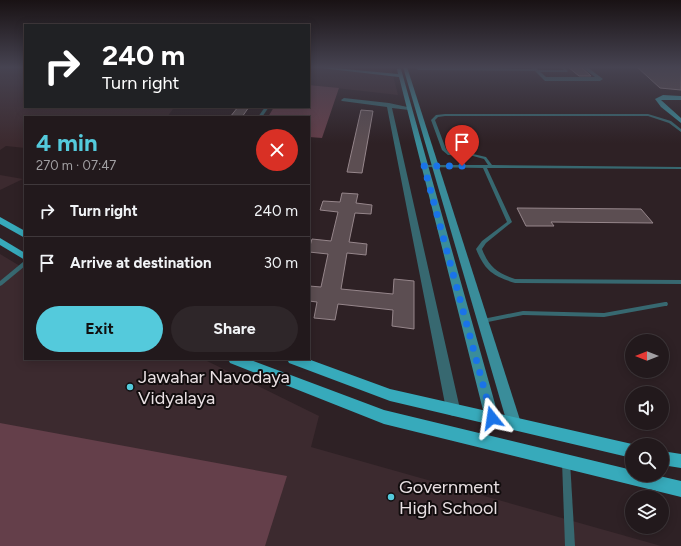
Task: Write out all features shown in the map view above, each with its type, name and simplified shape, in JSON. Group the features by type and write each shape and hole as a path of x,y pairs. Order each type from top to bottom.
{"main road":[{"path":"0,220 24,234"},
{"path":"0,241 24,256"},
{"path":"237,360 384,417 681,489"},
{"path":"296,360 390,395 625,449"},
{"path":"669,459 681,461"}],"street":[{"path":"406,92 492,418"},
{"path":"409,92 436,166 514,423"},
{"path":"681,98 663,97 658,99 663,106 681,121"},
{"path":"344,100 409,108"},
{"path":"681,101 669,102 681,112"},
{"path":"389,106 453,410"}],"lane":[{"path":"681,131 670,122 648,115 445,115 438,116 433,120 444,150 449,154 472,155 485,158 510,222 484,242 479,249 485,265 498,275 514,281 681,282"},
{"path":"424,166 681,168"},
{"path":"0,284 24,264"},
{"path":"483,321 523,313 604,315 665,304"},
{"path":"566,461 570,546"}],"shaded area":[{"path":"0,92 24,92 24,108 173,109 168,116 24,116 24,148 6,146 0,150"},
{"path":"310,92 337,92 322,138 310,137 310,116 269,116 273,108 310,108"},
{"path":"376,92 397,92 398,95"},
{"path":"0,175 23,179 0,190"},
{"name":"Jawahar Navodaya Vidyalaya","path":"0,254 24,268 24,360 205,360 319,416 311,447 661,546 0,546"},
{"path":"0,423 287,476 265,546 0,546"}],"building":[{"path":"237,108 248,108 243,116 231,116"},
{"path":"361,110 373,111 362,173 347,172"},
{"path":"342,193 358,194 356,203 372,205 371,214 355,213 349,242 367,244 366,255 347,253 341,289 393,294 394,279 414,281 414,329 392,326 393,310 338,304 335,320 314,318 317,302 310,301 310,286 321,287 328,254 310,252 310,246 312,239 331,241 338,212 320,210 323,201 340,202"},
{"path":"517,208 641,209 653,223 551,222 554,226 526,226"}],"place":[{"name":"Jawahar Navodaya Vidyalaya","path":"130,387"},
{"name":"Government High School","path":"391,497"}],"route":[{"path":"462,166 424,166 492,418"}]}
